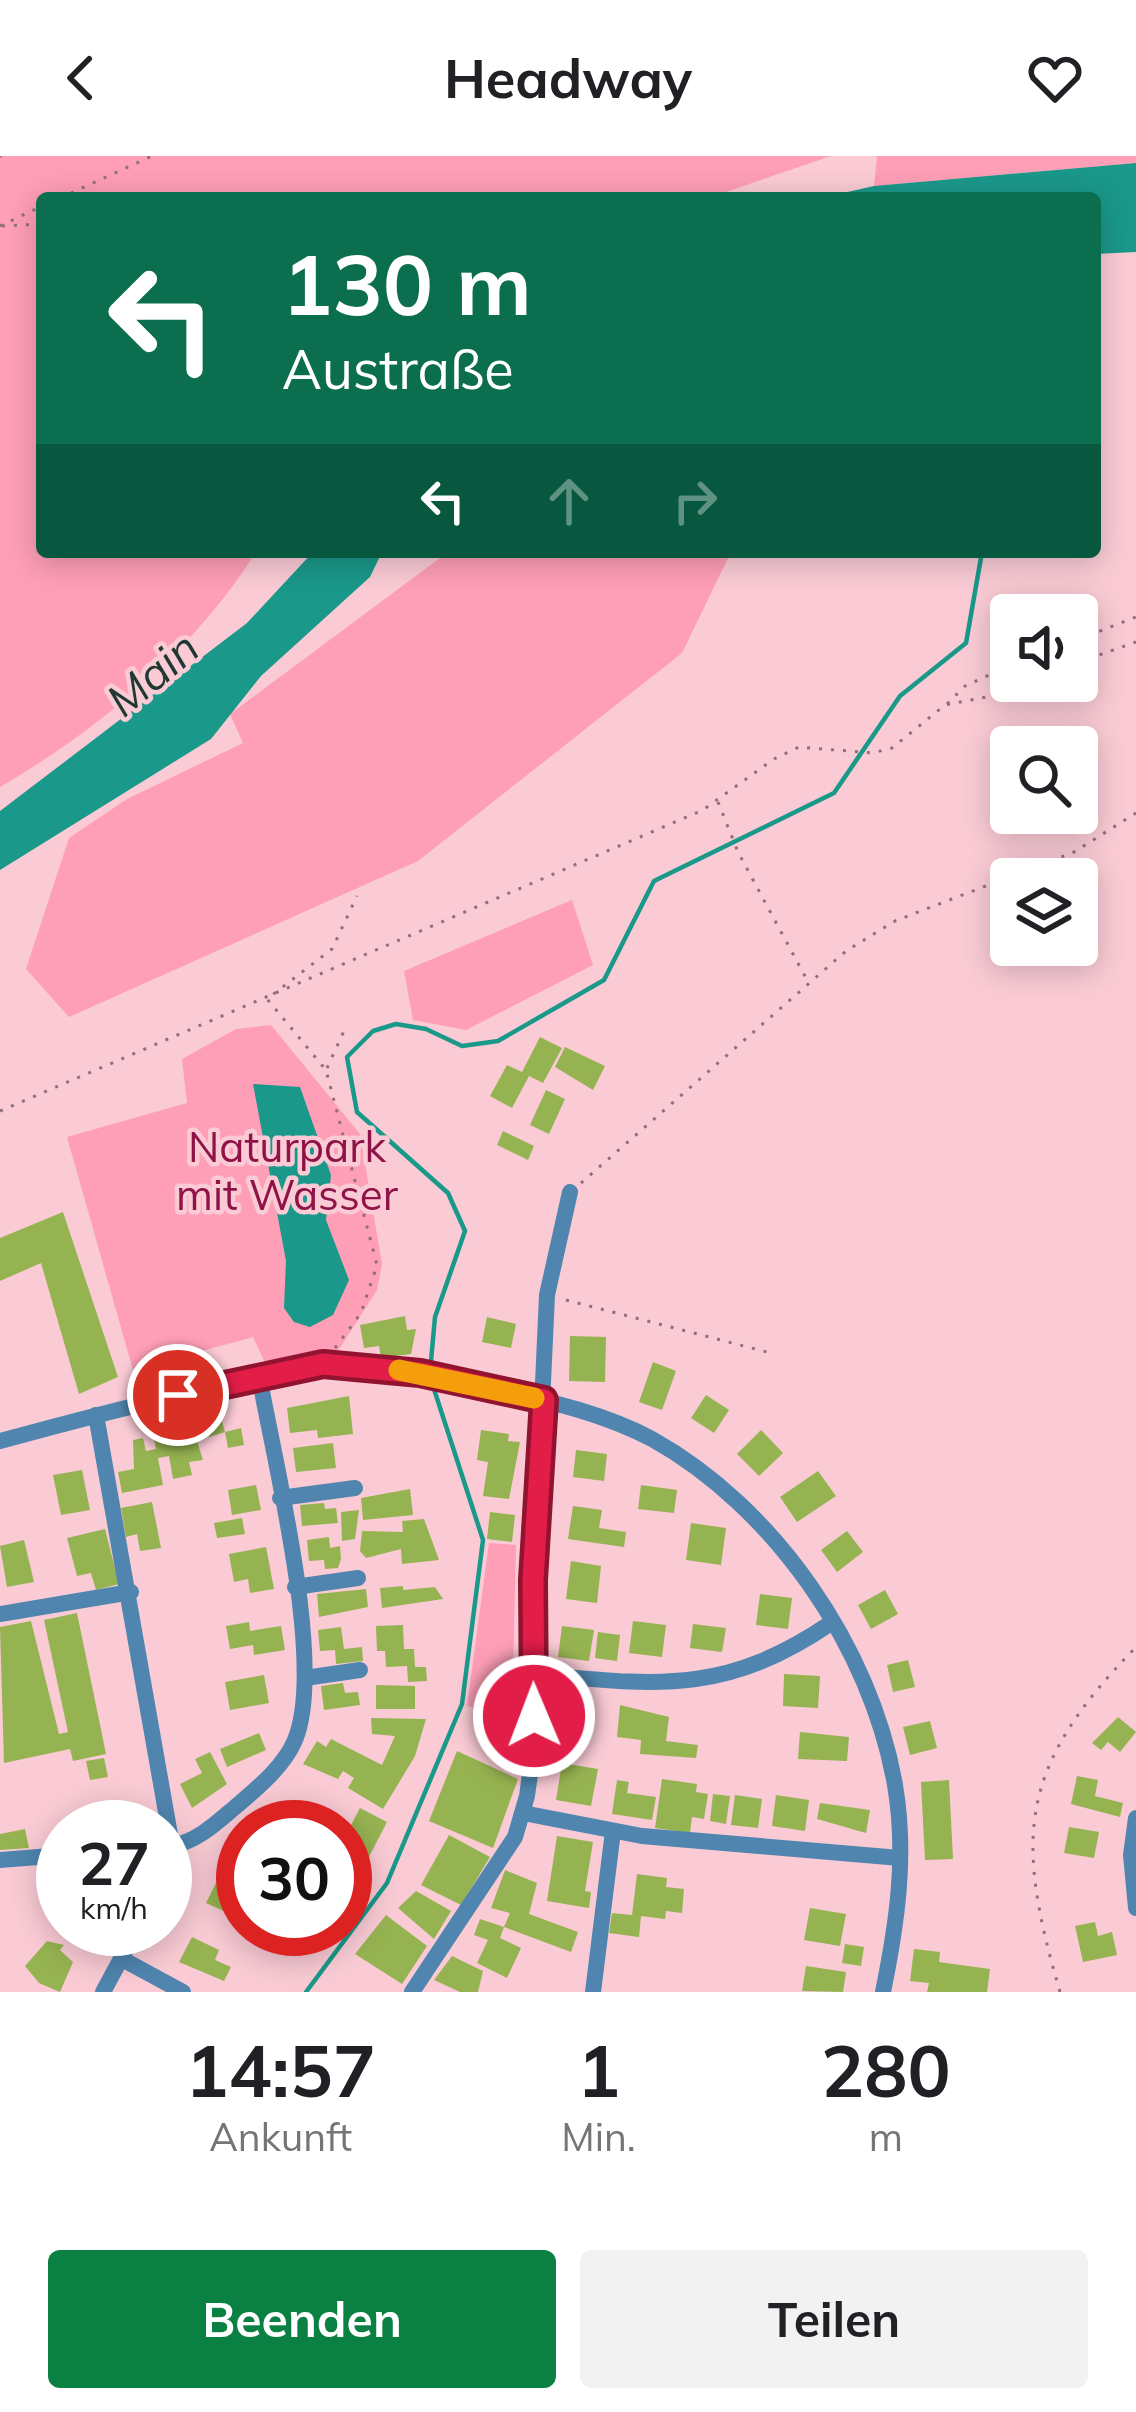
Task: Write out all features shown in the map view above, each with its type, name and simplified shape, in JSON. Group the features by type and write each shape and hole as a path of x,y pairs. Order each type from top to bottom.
{"street":[{"path":"422,1990 506,1852 523,1813 535,1737 533,1674 547,1295 571,1192"},
{"path":"0,1441 259,1375 323,1364 420,1373 544,1400 650,1439 728,1491 763,1525 832,1623 884,1737 895,1786 900,1858 897,1914 883,1992"},
{"path":"192,1837 208,1830 280,1765 294,1743 305,1678 295,1587 259,1375"},
{"path":"96,1414 131,1592 161,1800"},
{"path":"280,1498 356,1488"},
{"path":"295,1587 358,1578"},
{"path":"0,1614 131,1592"},
{"path":"533,1674 664,1684 704,1680 766,1661 832,1623"},
{"path":"305,1678 360,1670"},
{"path":"523,1813 613,1831 900,1858"},
{"path":"1136,1818 1136,1908"},
{"path":"593,1992 613,1831"},
{"path":"0,1860 36,1857"},
{"path":"104,1992 124,1956"},
{"path":"122,1959 184,1992"}],"path":[{"path":"73,192 152,156"},
{"path":"0,226 36,209"},
{"path":"0,226 36,224"},
{"path":"1098,632 1136,617"},
{"path":"1098,656 1136,642"},
{"path":"0,1111 718,802 775,759 800,747 872,753 892,748 965,686 990,675"},
{"path":"946,705 990,696"},
{"path":"718,802 738,852 808,982"},
{"path":"571,1192 808,982 895,921 1074,851 1136,813"},
{"path":"267,999 332,950 357,896"},
{"path":"267,999 326,1070 377,1265 361,1313 323,1364"},
{"path":"326,1070 344,1031"},
{"path":"547,1295 767,1352"},
{"path":"1060,1992 1031,1875 1038,1788 1061,1737 1093,1690 1136,1646"}],"green space":[{"path":"0,156 831,156 726,192 36,192 36,558 252,558 204,622 142,684 74,739 0,787"},
{"path":"877,156 1136,156 1136,163 874,186"},
{"path":"440,558 728,558 682,653 418,861 69,1017 26,969 69,838 127,799 243,743 230,714"},
{"path":"572,900 593,965 466,1030 413,1020 404,971"},
{"name":"Naturpark mit Wasser","path":"271,1025 360,1134 382,1264 377,1290 333,1359 268,1369 253,1337 133,1370 67,1137 187,1103 182,1059 236,1029"},
{"path":"489,1543 516,1545 512,1717 467,1706"}],"shaded area":[{"path":"1136,163 1136,252 1101,254 1101,192 848,192"},
{"path":"307,558 379,558 370,577 261,676 211,739 0,870 0,811 247,623"},
{"path":"253,1084 300,1087 331,1175 326,1220 349,1280 333,1315 310,1327 294,1322 284,1308 286,1261"}],"building":[{"path":"540,1037 562,1048 543,1083 529,1076 512,1108 490,1096 507,1065 522,1072"},
{"path":"565,1047 605,1066 593,1090 555,1067"},
{"path":"546,1090 565,1099 549,1134 530,1125"},
{"path":"503,1131 534,1146 528,1160 497,1145"},
{"path":"63,1212 118,1377 79,1394 41,1263 0,1281 0,1238"},
{"path":"405,1316 407,1330 416,1329 411,1354 381,1358 379,1346 364,1348 360,1325"},
{"path":"487,1317 516,1324 511,1348 482,1342"},
{"path":"570,1336 606,1337 605,1382 569,1381"},
{"path":"653,1362 676,1371 662,1410 639,1402"},
{"path":"706,1395 729,1410 714,1433 691,1418"},
{"path":"349,1396 353,1434 318,1438 317,1430 290,1433 287,1408"},
{"path":"218,1407 225,1432 209,1437 207,1430 201,1431 196,1413"},
{"path":"187,1409 203,1460 189,1462 192,1475 173,1479 169,1456 158,1458 163,1485 122,1493 118,1472 134,1469 133,1440 143,1438 146,1451 156,1449 152,1430 163,1428 161,1414"},
{"path":"241,1428 244,1445 228,1448 225,1432"},
{"path":"481,1430 509,1434 508,1441 520,1442 509,1499 483,1496 488,1462 477,1460"},
{"path":"761,1430 783,1453 759,1476 737,1454"},
{"path":"333,1443 336,1468 296,1472 293,1448"},
{"path":"576,1450 607,1454 604,1481 573,1477"},
{"path":"82,1470 90,1510 61,1515 53,1475"},
{"path":"818,1471 836,1496 797,1522 780,1497"},
{"path":"256,1485 261,1510 232,1515 228,1490"},
{"path":"641,1485 677,1490 674,1513 638,1509"},
{"path":"410,1489 413,1515 363,1520 361,1498"},
{"path":"152,1502 161,1548 140,1551 137,1534 126,1537 121,1508"},
{"path":"324,1503 325,1509 336,1508 338,1523 302,1526 300,1505"},
{"path":"573,1506 602,1510 599,1528 626,1532 624,1547 568,1539"},
{"path":"359,1510 355,1539 342,1541 341,1512"},
{"path":"490,1512 515,1515 512,1542 487,1539"},
{"path":"242,1518 245,1534 217,1538 214,1523"},
{"path":"424,1519 439,1560 402,1564 401,1549 366,1558 360,1551 362,1531 403,1532 402,1521"},
{"path":"691,1523 726,1528 721,1565 686,1560"},
{"path":"105,1529 119,1584 96,1590 91,1573 77,1576 67,1538"},
{"path":"847,1531 863,1552 837,1572 821,1550"},
{"path":"329,1537 330,1548 340,1546 338,1568 325,1569 324,1560 309,1561 307,1540"},
{"path":"24,1540 34,1582 7,1587 0,1546"},
{"path":"266,1547 274,1589 250,1593 248,1579 234,1582 229,1554"},
{"path":"571,1561 601,1566 597,1603 566,1599"},
{"path":"403,1586 403,1590 435,1587 443,1599 382,1608 380,1588"},
{"path":"366,1589 368,1607 319,1617 317,1594"},
{"path":"885,1590 898,1614 871,1629 858,1605"},
{"path":"760,1594 792,1598 788,1629 756,1625"},
{"path":"77,1613 106,1754 73,1761 70,1749 4,1763 0,1627 31,1621 59,1734 68,1732 44,1620"},
{"path":"633,1621 666,1625 662,1657 629,1653"},
{"path":"249,1622 250,1631 281,1626 285,1650 254,1655 253,1645 230,1649 226,1626"},
{"path":"693,1624 726,1628 722,1652 690,1648"},
{"path":"403,1625 404,1649 414,1649 415,1667 426,1667 427,1681 408,1682 407,1666 386,1667 385,1651 377,1651 376,1626"},
{"path":"562,1626 594,1630 589,1661 558,1657"},
{"path":"341,1627 344,1649 362,1647 363,1661 336,1664 335,1650 320,1651 318,1630"},
{"path":"598,1632 620,1635 617,1661 595,1658"},
{"path":"908,1660 915,1687 893,1692 887,1665"},
{"path":"784,1674 820,1676 818,1708 783,1706"},
{"path":"264,1675 269,1703 230,1710 225,1682"},
{"path":"343,1683 345,1693 358,1692 360,1705 324,1710 321,1686"},
{"path":"376,1685 415,1686 415,1709 376,1709"},
{"path":"620,1705 669,1717 666,1741 698,1745 696,1758 640,1754 641,1740 617,1737"},
{"path":"1118,1717 1136,1732 1120,1752 1108,1742 1101,1750 1092,1743"},
{"path":"371,1718 426,1719 415,1756 383,1809 348,1788 354,1778 343,1771 338,1779 303,1764 317,1741 326,1747 331,1739 382,1765 395,1736 372,1734"},
{"path":"930,1721 937,1748 910,1755 903,1727"},
{"path":"800,1732 849,1737 847,1761 798,1759"},
{"path":"259,1733 266,1750 227,1767 220,1749"},
{"path":"457,1751 518,1779 493,1848 429,1821"},
{"path":"210,1752 227,1784 192,1808 180,1784 202,1773 195,1759"},
{"path":"104,1758 108,1777 90,1780 86,1761"},
{"path":"562,1763 598,1769 591,1806 556,1800"},
{"path":"1077,1776 1098,1780 1095,1796 1123,1803 1120,1817 1071,1804"},
{"path":"662,1779 697,1784 696,1792 708,1794 704,1819 692,1817 690,1833 655,1828"},
{"path":"617,1780 629,1782 627,1793 656,1797 652,1820 612,1814"},
{"path":"949,1780 953,1859 925,1860 921,1782"},
{"path":"713,1794 730,1796 726,1824 710,1821"},
{"path":"735,1795 762,1799 758,1828 731,1825"},
{"path":"776,1795 809,1800 805,1831 772,1826"},
{"path":"820,1803 870,1810 866,1833 817,1819"},
{"path":"372,1814 387,1822 372,1851"},
{"path":"1069,1827 1099,1832 1094,1858 1064,1853"},
{"path":"25,1829 29,1848 0,1850 0,1834"},
{"path":"449,1835 490,1857 461,1905 421,1885"},
{"path":"557,1836 593,1842 585,1891 591,1892 589,1908 547,1901"},
{"path":"505,1870 537,1883 529,1914 578,1932 571,1952 504,1927 510,1913 491,1908"},
{"path":"637,1874 667,1878 666,1887 684,1889 682,1913 666,1911 665,1919 641,1916 639,1937 609,1933 612,1913 632,1915"},
{"path":"216,1883 216,1908 206,1903"},
{"path":"416,1891 451,1911 434,1939 398,1908"},
{"path":"810,1908 846,1914 840,1946 804,1940"},
{"path":"386,1915 427,1946 402,1984 358,1956 372,1956 372,1933"},
{"path":"480,1919 504,1927 500,1938 521,1948 507,1978 477,1963 488,1940 474,1935"},
{"path":"1095,1922 1098,1936 1112,1932 1117,1955 1083,1962 1075,1926"},
{"path":"192,1937 216,1949 215,1960 231,1967 224,1981 179,1962 182,1956 192,1956"},
{"path":"845,1944 864,1947 861,1966 842,1963"},
{"path":"914,1949 940,1952 939,1962 990,1969 987,1992 927,1992 929,1983 910,1981"},
{"path":"36,1954 66,1956 73,1962 60,1992 39,1983 25,1966"},
{"path":"452,1956 483,1971 478,1992 460,1992 434,1980"},
{"path":"806,1966 846,1972 843,1992 802,1991"}],"waterway":[{"path":"430,1372 435,1317 465,1231 448,1193 357,1112 347,1057 373,1031 396,1024 426,1029 462,1046 498,1041 604,980 654,881 834,793 900,696 966,643 981,558"},
{"path":"306,1992 387,1883 462,1704 483,1540 432,1383"}],"slow traffic":[{"path":"399,1370 534,1398"}],"route":[{"path":"178,1395 323,1364 420,1373 544,1400 533,1580 534,1716"}],"water label":[{"name":"Main","path":"152,673"}]}
